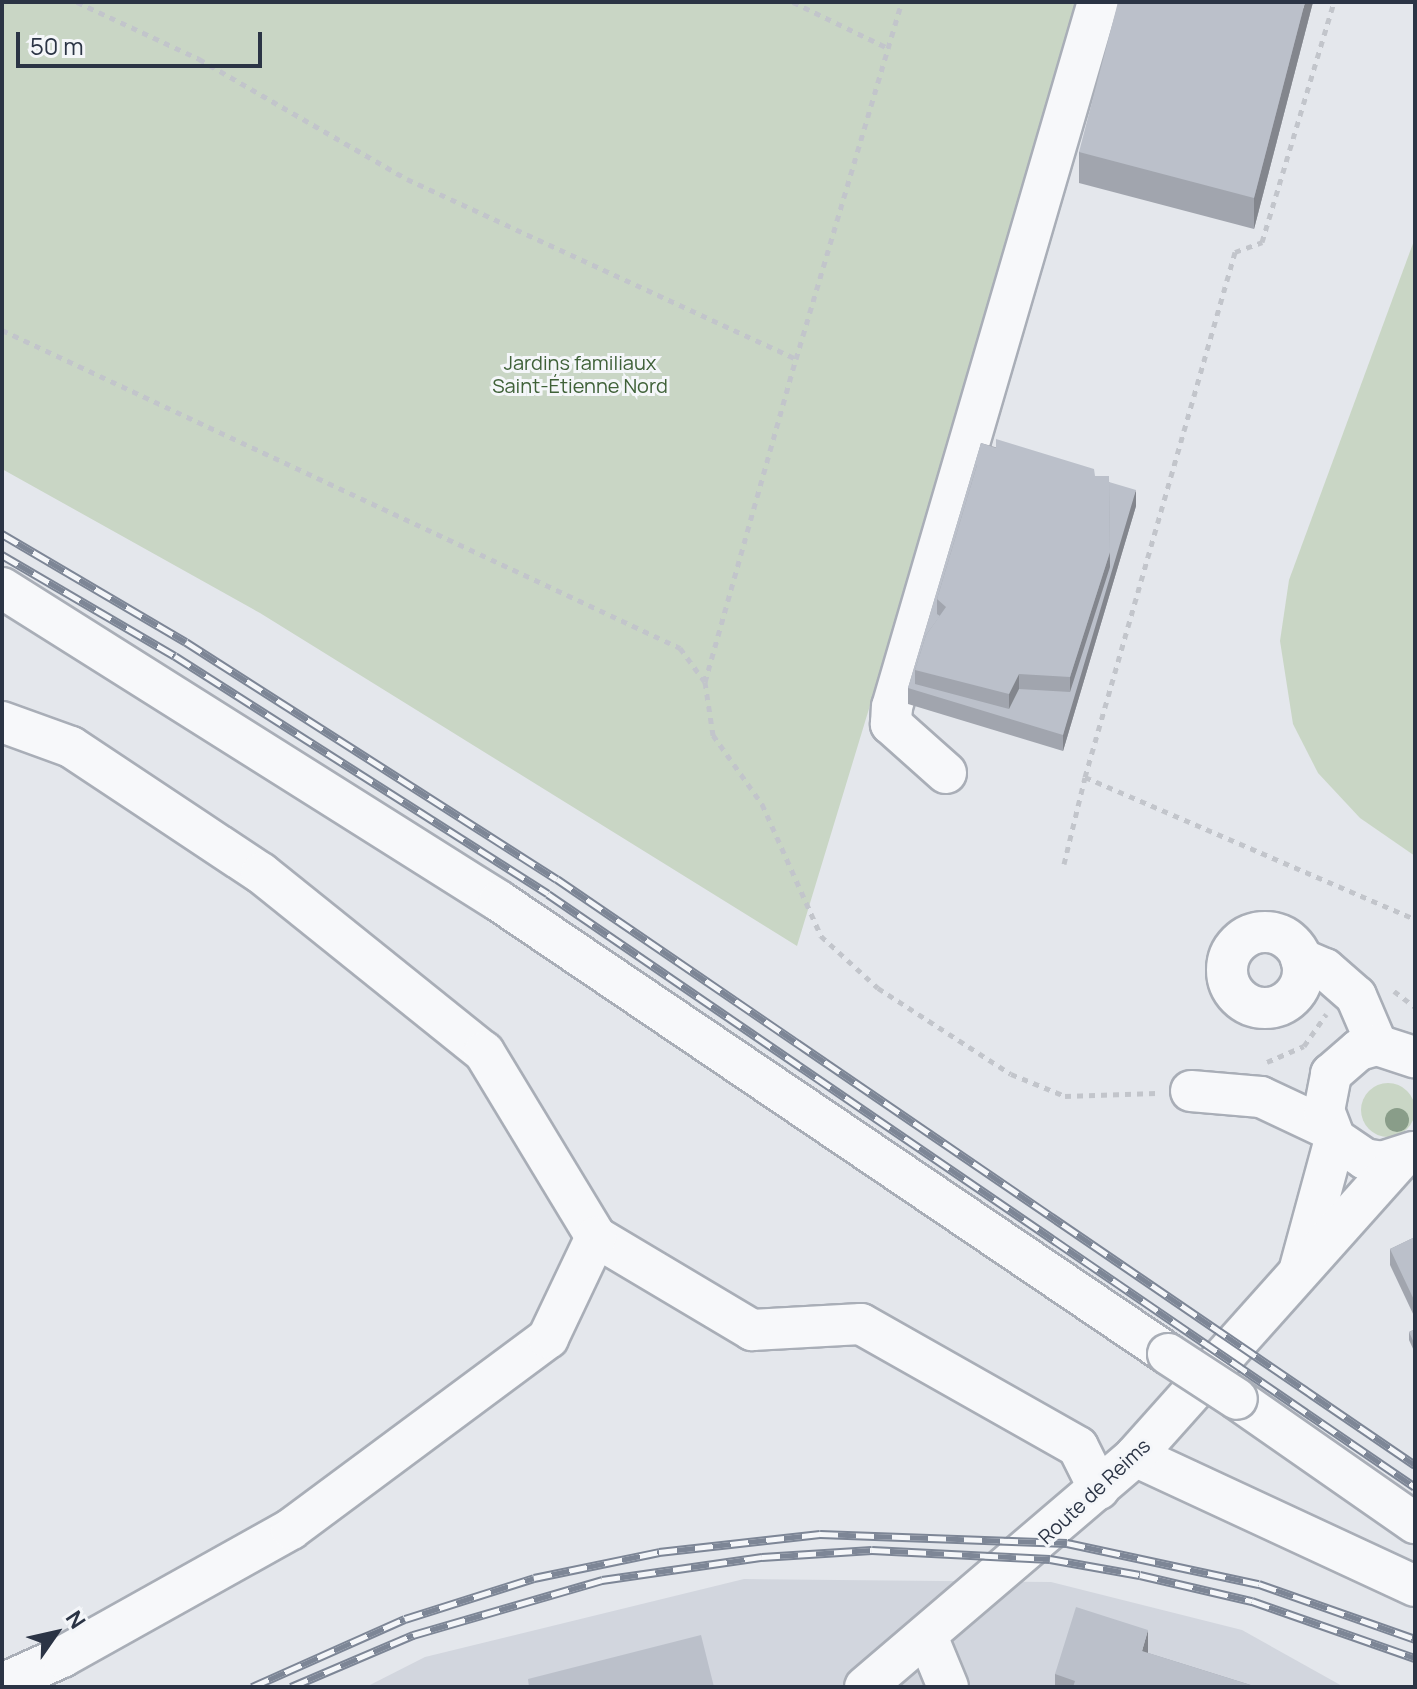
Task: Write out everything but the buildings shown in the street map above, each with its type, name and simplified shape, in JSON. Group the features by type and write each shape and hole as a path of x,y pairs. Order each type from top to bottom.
{"street":[{"path":"946,773 891,724 892,707 1098,2"},
{"path":"2,588 499,901 1237,1399 1415,1523"},
{"path":"2,722 71,747 261,873 484,1052 596,1237 752,1330 861,1324 1078,1447 1099,1489"},
{"path":"1301,959 1325,969 1356,996 1377,1045"},
{"path":"1261,1097 1331,1074 1351,1055 1377,1045 1415,1057"},
{"name":"Route de Reims","path":"1298,1271 1332,1134 1324,1111 1331,1074"},
{"path":"1191,1091 1261,1097 1332,1134"},
{"name":"Route de Reims","path":"1332,1134 1365,1159 1408,1155"},
{"name":"Route de Reims","path":"865,1687 1052,1532 1135,1456 1298,1271 1344,1228 1408,1155"},
{"path":"2,1684 62,1657 291,1529 548,1338 596,1237"},
{"path":"1135,1456 1415,1586"},
{"path":"927,1636 948,1687"}],"path":[{"path":"77,2 199,59 407,179 796,359"},
{"path":"793,2 888,48"},
{"path":"902,2 796,359 705,682 713,735 762,804 821,936 878,988 1011,1074 1065,1096 1191,1091"},
{"path":"1064,864 1085,777 1235,252 1262,242 1334,2"},
{"path":"2,330 680,648 705,682"},
{"path":"1085,777 1415,919"}],"shaded area":[{"path":"744,1579 1051,1582 1242,1630 1344,1687 366,1687 425,1657"}],"green space":[{"name":"Jardins familiaux Saint-Étienne Nord","path":"2,2 1077,2 1017,221 797,946 260,613 2,469"},
{"path":"1415,238 1415,856 1360,818 1318,773 1293,724 1280,641 1289,580"},
{"path":"1388,1083 1407,1091 1415,1110 1407,1129 1388,1137 1369,1129 1361,1110 1369,1091"}],"railway":[{"path":"2,534 186,642 557,879 1415,1465"},
{"path":"2,555 175,656 548,894 1415,1487"},
{"path":"252,1687 405,1619 534,1578 659,1552 820,1534 1067,1543 1259,1584 1415,1639"},
{"path":"291,1687 413,1635 602,1580 762,1557 872,1550 1050,1559 1140,1575 1252,1601 1415,1658"}]}
